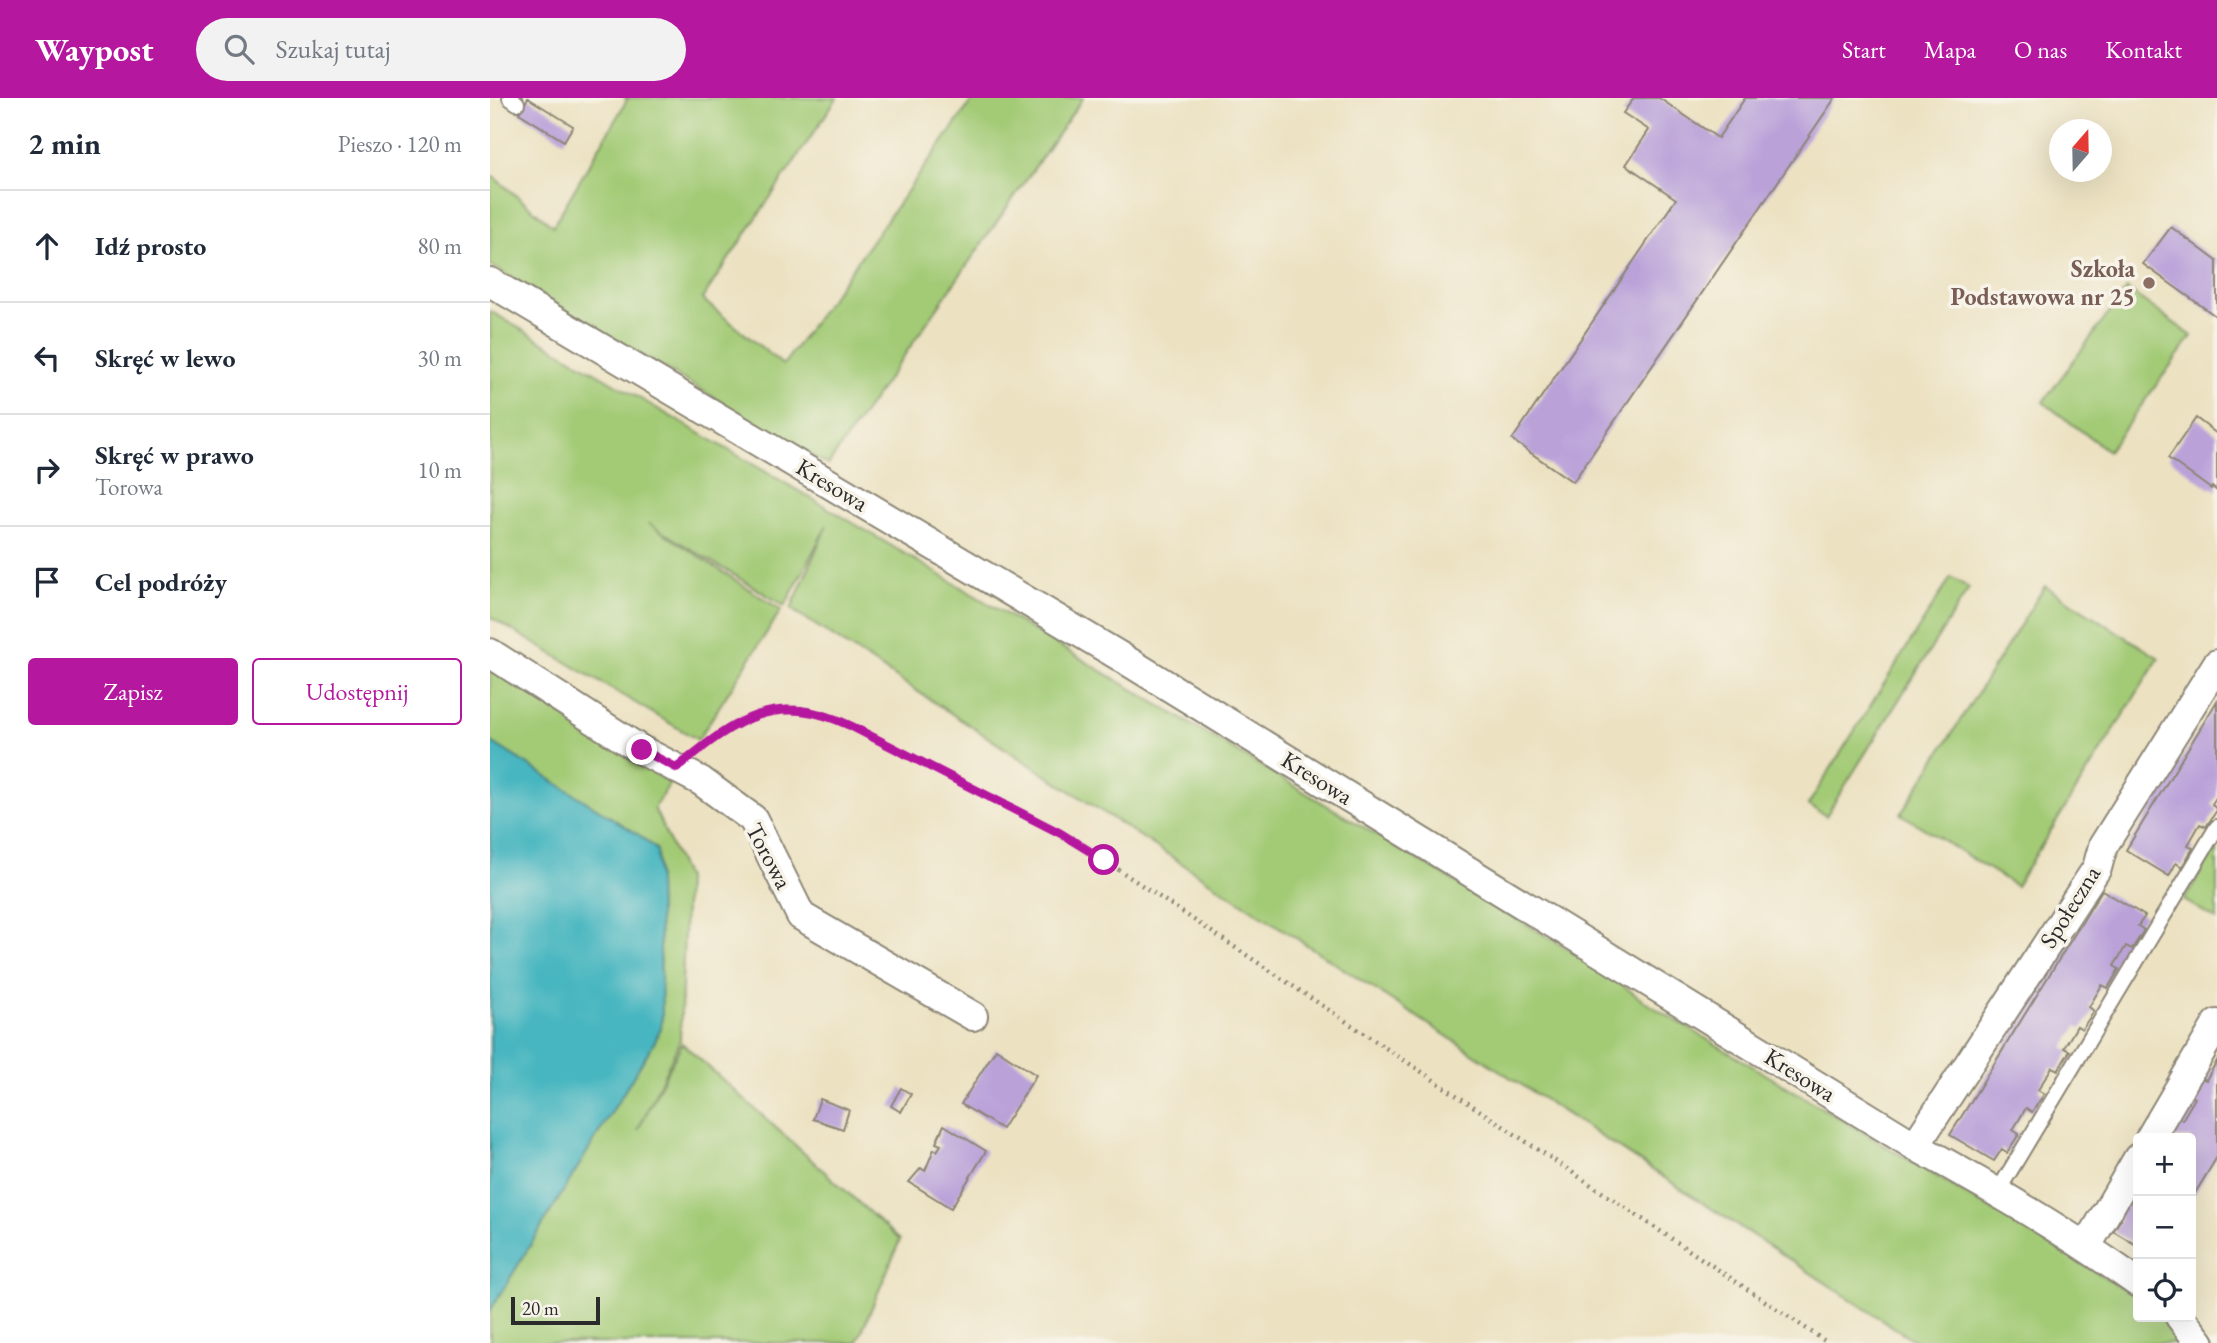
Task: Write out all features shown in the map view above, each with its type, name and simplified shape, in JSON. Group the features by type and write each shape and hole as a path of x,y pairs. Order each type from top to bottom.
{"street":[{"name":"Kresowa","path":"490,282 1121,657 1915,1146 1998,1191 2087,1246 2133,1279"},
{"name":"Torowa","path":"490,653 642,750 701,781 753,819 801,916 973,1016"},
{"name":"Społeczna","path":"1915,1146 2098,868 2107,840 2217,664"},
{"path":"2153,1133 2217,1024"},
{"path":"2087,1246 2133,1167"},
{"path":"2184,1322 2200,1343"}],"lane":[{"path":"1998,1191 2217,827"}],"path":[{"path":"677,768 711,740 747,720 778,709 803,709 830,716 863,732 1060,833 1112,864 1828,1343"}],"green space":[{"path":"625,98 837,98 702,299 783,365 974,98 1083,98 828,465 490,265 490,174 553,226 627,100"},
{"path":"2127,289 2192,336 2108,451 2043,402"},
{"path":"490,311 833,511 1600,968 1645,1002 2133,1294 2133,1322 2172,1322 2178,1343 1918,1343 791,609 827,525 785,606 648,523 781,610 698,740 490,617"},
{"path":"1951,577 1969,588 1826,816 1808,805"},
{"path":"2045,586 2159,658 2016,886 1901,814"},
{"path":"490,668 670,783 654,808 686,878 680,1041 638,1130 682,1043 900,1240 857,1343 490,1343 490,1311 655,1041 661,1028 662,1012 657,850 639,835 490,741"},
{"path":"2217,845 2217,920 2184,900"}],"water":[{"path":"490,741 639,835 657,850 662,1012 661,1028 655,1041 490,1311"}],"building":[{"path":"528,98 573,126 564,141 519,113"},
{"path":"1634,98 1659,98 1718,138 1745,98 1835,98 1573,482 1512,440 1676,199 1626,165 1649,130 1623,113"},
{"path":"2171,227 2217,261 2217,317 2143,264"},
{"path":"2196,418 2217,434 2217,491 2168,458"},
{"path":"2217,701 2217,796 2212,804 2217,810 2206,827 2200,824 2188,845 2193,848 2182,867 2176,863 2169,876 2126,850"},
{"path":"2102,890 2145,916 2138,926 2144,930 2132,949 2126,946 2114,966 2119,969 2108,988 2102,985 2089,1007 2094,1011 2082,1029 2077,1026 2064,1048 2070,1051 2058,1070 2052,1067 2038,1090 2044,1094 2032,1112 2026,1108 2013,1130 2019,1134 2007,1153 2002,1149 1994,1161 1950,1135"},
{"path":"996,1049 1036,1075 1002,1129 961,1104"},
{"path":"2217,1061 2217,1157 2196,1192 2196,1133 2166,1133 2176,1117 2182,1120 2195,1098 2189,1094 2200,1077 2206,1080"},
{"path":"901,1088 911,1094 901,1112 891,1106"},
{"path":"820,1099 849,1110 843,1129 813,1119"},
{"path":"944,1125 986,1151 951,1208 909,1182 921,1168 925,1171 934,1149 937,1151 941,1145 936,1143"},
{"path":"2127,1198 2132,1201 2133,1243 2113,1231 2121,1219 2116,1216"}],"place":[{"name":"Szkoła Podstawowa nr 25","path":"2149,283"}],"route":[{"path":"642,750 677,768 711,740 747,720 778,709 803,709 830,716 851,726 1002,802 1104,860"}]}
